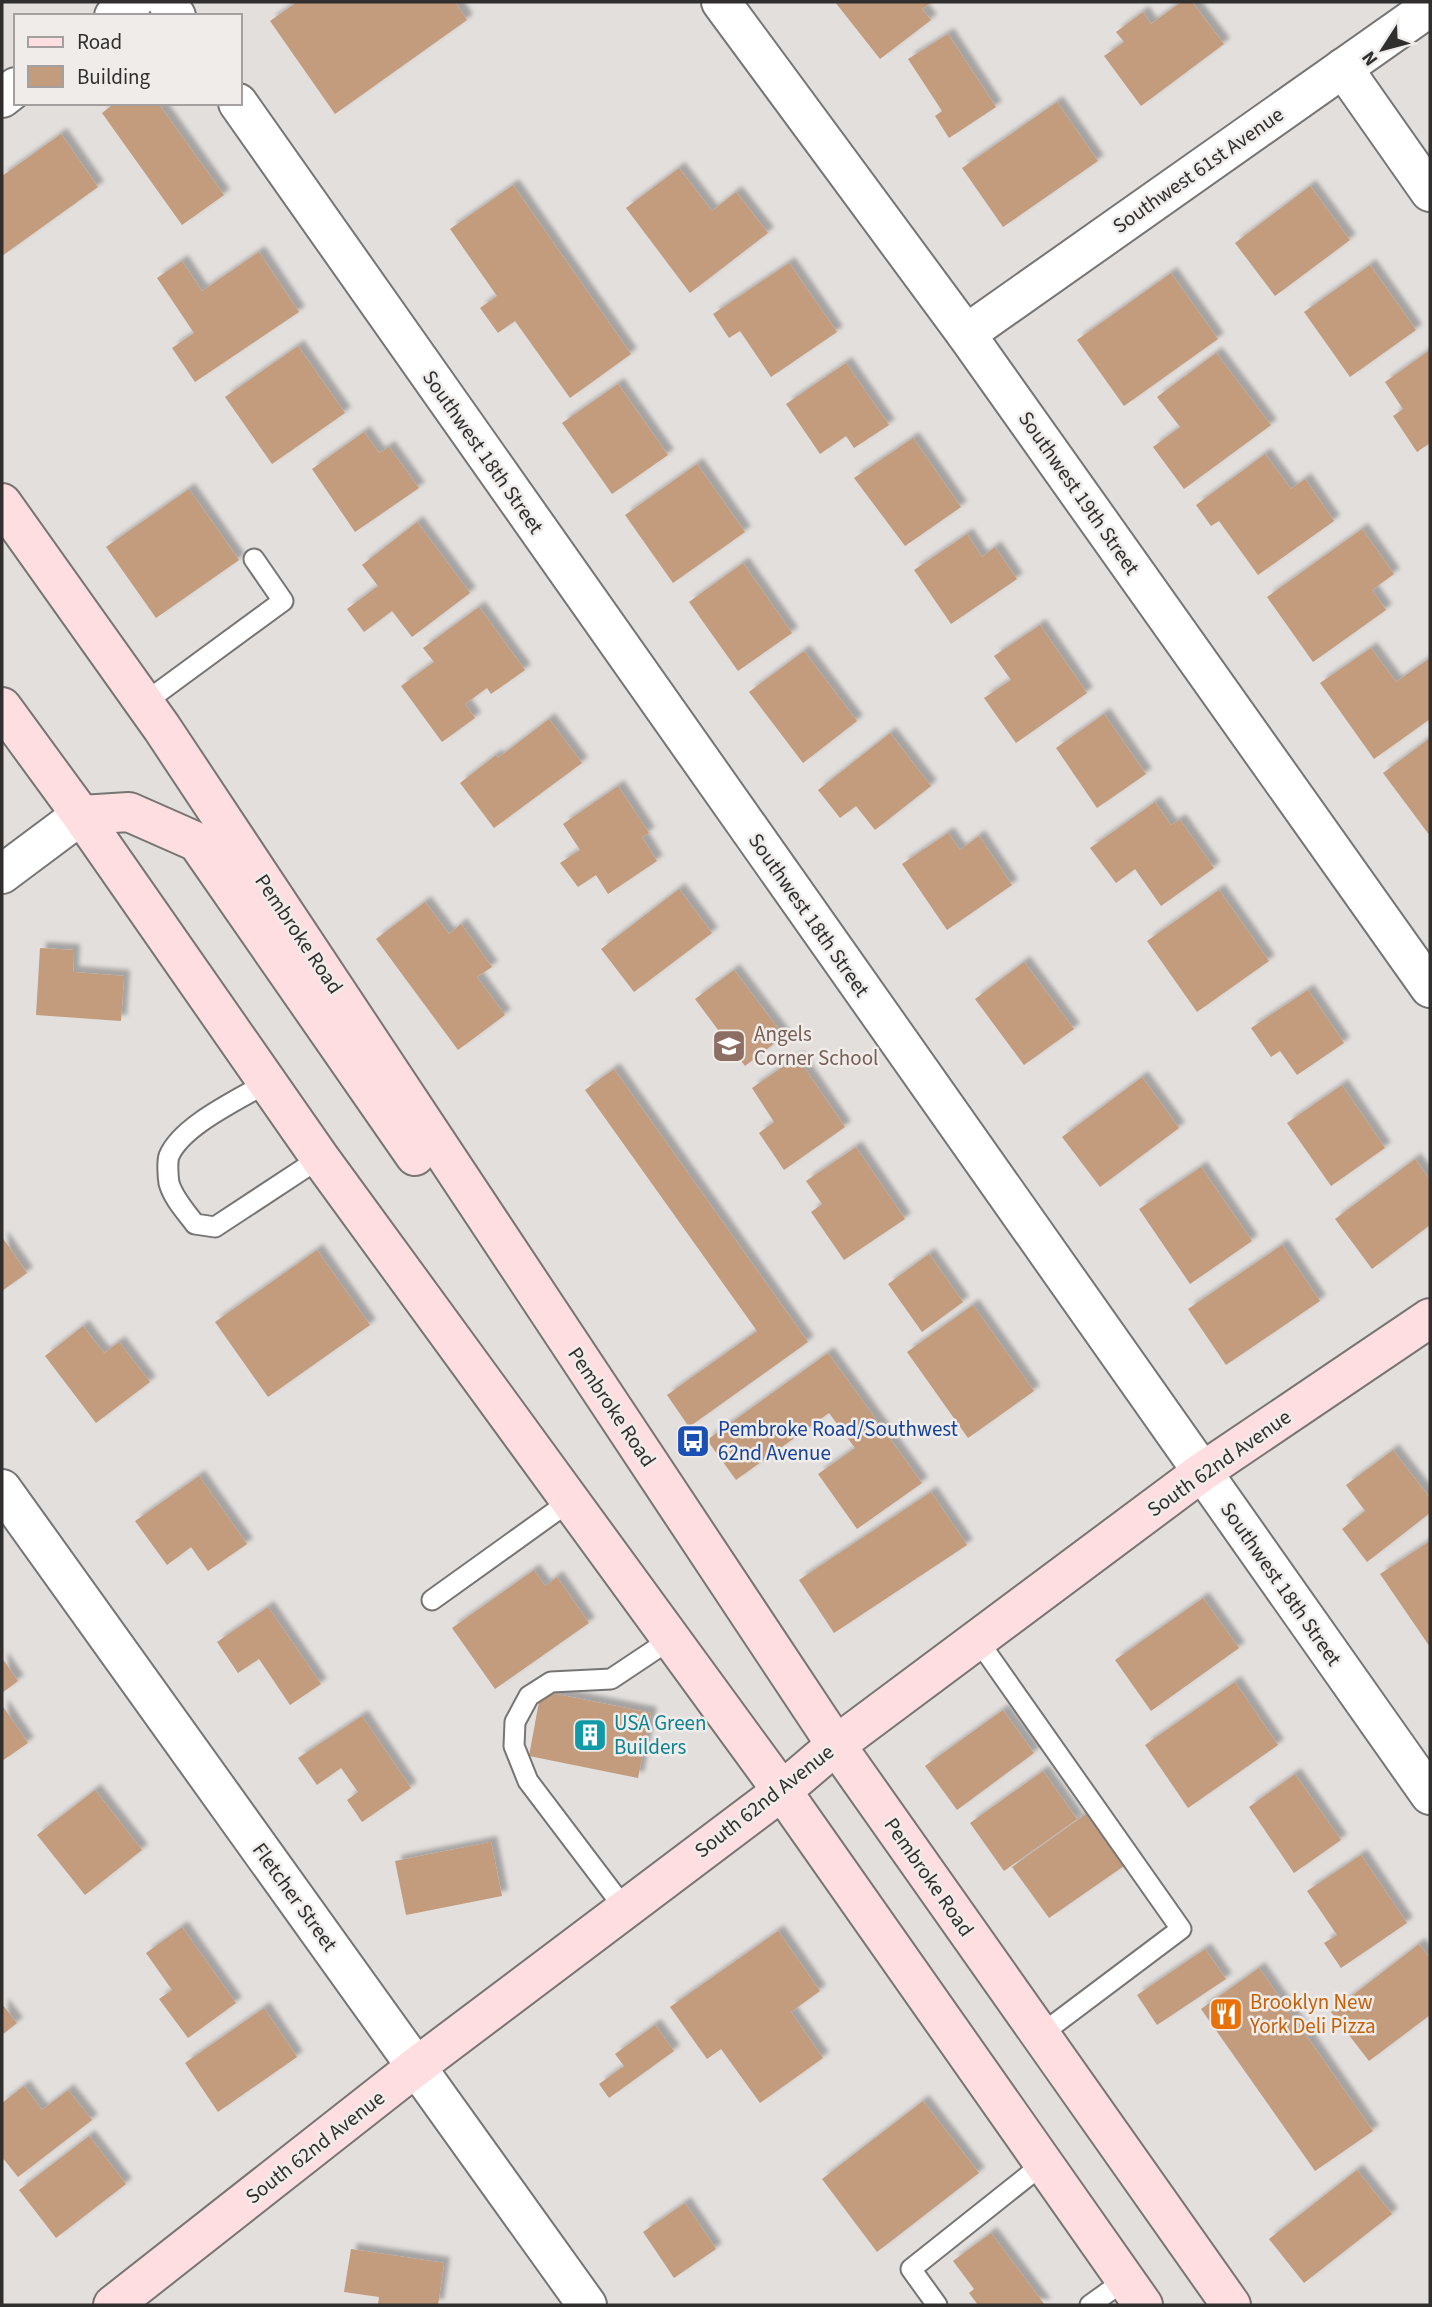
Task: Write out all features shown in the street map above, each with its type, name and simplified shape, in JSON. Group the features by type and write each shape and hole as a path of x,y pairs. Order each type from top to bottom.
{"main road":[{"name":"Pembroke Road","path":"2,503 144,703 836,1745 1231,2305"},
{"path":"2,706 320,1158 782,1791 1134,2293"},
{"path":"81,815 129,812 197,842 432,1180 491,1224"},
{"name":"South 62nd Avenue","path":"113,2305 417,2066 782,1791 836,1745 977,1639 1202,1472 1430,1318"}],"street":[{"path":"117,14 133,2"},
{"name":"Southwest 19th Street","path":"721,2 965,334 1430,988"},
{"name":"Southwest 61st Avenue","path":"965,334 1430,7"},
{"path":"1343,68 1430,192"},
{"name":"Southwest 18th Street","path":"239,105 1430,1795"},
{"path":"2,874 81,815"},
{"name":"Fletcher Street","path":"2,1489 587,2305"}],"lane":[{"path":"144,703 283,601 254,559"},
{"path":"268,1083 211,1116 182,1138 168,1158 169,1184 181,1205 195,1224 215,1227 320,1158"},
{"path":"432,1600 570,1500"},
{"path":"625,1909 528,1781 514,1746 515,1722 529,1696 551,1682 611,1679 671,1639"},
{"path":"977,1639 1181,1929 1040,2035"},
{"path":"937,2305 911,2269 1043,2164"},
{"path":"1090,2305 1134,2293"}],"building":[{"path":"297,2 455,2 467,20 335,114 270,21"},
{"path":"835,2 932,2 922,9 931,20 880,59"},
{"path":"1181,2 1192,2 1224,44 1141,106 1104,56 1124,42 1116,32 1143,12 1151,24"},
{"path":"948,34 996,107 949,138 935,116 942,111 908,59"},
{"path":"1057,102 1098,161 1003,227 962,168"},
{"path":"112,105 159,105 224,195 182,225 102,113"},
{"path":"61,134 98,187 2,256 2,176"},
{"path":"679,168 712,211 736,192 768,233 690,293 626,208"},
{"path":"513,185 631,354 570,398 515,321 498,333 480,308 497,296 450,229"},
{"path":"1310,186 1350,240 1275,296 1235,243"},
{"path":"259,252 299,312 195,382 172,348 194,333 157,278 182,261 202,291"},
{"path":"789,263 837,332 771,377 740,331 729,338 713,314"},
{"path":"1370,265 1416,330 1350,377 1304,312"},
{"path":"1171,273 1218,339 1124,406 1077,340"},
{"path":"298,346 345,413 272,464 225,397"},
{"path":"1430,350 1430,443 1417,452 1393,416 1403,409 1385,382"},
{"path":"1216,353 1271,425 1184,489 1153,447 1180,427 1157,397"},
{"path":"846,363 889,425 854,448 846,436 820,454 786,404"},
{"path":"618,384 668,455 612,494 562,423"},
{"path":"364,432 379,453 389,447 419,488 355,532 312,469"},
{"path":"913,438 961,507 905,546 854,478"},
{"path":"1265,454 1291,489 1305,479 1334,521 1258,575 1219,521 1211,526 1196,505"},
{"path":"697,464 745,532 673,583 625,515"},
{"path":"189,489 239,560 156,618 106,547"},
{"path":"417,522 470,593 412,637 392,611 364,632 347,609 378,586 362,565"},
{"path":"1362,529 1394,574 1372,590 1386,610 1313,662 1267,597"},
{"path":"967,534 982,557 995,547 1017,579 951,624 914,570"},
{"path":"743,563 792,633 738,671 689,602"},
{"path":"479,607 525,670 491,694 487,688 465,704 475,718 442,742 401,686 434,662 423,648"},
{"path":"1040,625 1087,693 1016,743 984,698 1011,680 994,656"},
{"path":"1371,648 1396,682 1430,658 1430,719 1374,759 1320,683"},
{"path":"804,651 857,721 803,763 749,692"},
{"path":"1104,714 1146,774 1097,808 1056,748"},
{"path":"549,719 582,763 494,828 460,783"},
{"path":"890,733 931,786 875,830 856,806 840,818 818,790"},
{"path":"1430,738 1430,836 1383,773"},
{"path":"618,786 649,833 642,837 657,861 608,894 596,875 578,887 560,863 580,850 563,824"},
{"path":"1155,802 1171,825 1180,820 1214,868 1161,906 1135,869 1116,883 1090,848"},
{"path":"948,833 960,850 979,836 1012,885 947,930 902,864"},
{"path":"679,889 712,933 634,992 601,949"},
{"path":"1219,890 1269,961 1197,1012 1147,941"},
{"path":"425,902 449,934 461,924 492,967 477,977 505,1015 458,1050 376,939"},
{"path":"40,948 74,950 73,972 124,976 121,1021 36,1015"},
{"path":"1024,962 1074,1029 1024,1065 975,999"},
{"path":"734,970 784,1036 745,1066 695,999"},
{"path":"1308,990 1344,1043 1297,1075 1280,1051 1271,1057 1251,1028"},
{"path":"797,1057 845,1127 784,1170 759,1133 774,1122 752,1088"},
{"path":"614,1069 808,1342 689,1427 667,1395 757,1331 585,1090"},
{"path":"1142,1077 1179,1128 1100,1187 1062,1137"},
{"path":"1342,1085 1385,1148 1331,1186 1287,1123"},
{"path":"856,1147 905,1219 844,1260 811,1212 822,1204 806,1181"},
{"path":"1415,1159 1430,1180 1430,1225 1372,1269 1335,1219"},
{"path":"1201,1167 1252,1241 1190,1284 1139,1209"},
{"path":"2,1237 27,1273 2,1291"},
{"path":"1282,1245 1320,1301 1226,1365 1188,1309"},
{"path":"317,1250 370,1325 268,1397 215,1322"},
{"path":"929,1254 963,1302 922,1332 888,1284"},
{"path":"973,1305 1034,1391 968,1438 907,1352"},
{"path":"83,1326 104,1353 119,1342 150,1382 96,1423 45,1356"},
{"path":"828,1353 922,1483 857,1529 818,1474 855,1448 829,1413 736,1480 707,1440"},
{"path":"1393,1450 1430,1498 1430,1513 1367,1562 1342,1529 1365,1511 1346,1485"},
{"path":"199,1476 247,1544 208,1571 191,1547 167,1565 135,1521"},
{"path":"931,1492 967,1545 834,1633 799,1580"},
{"path":"1430,1541 1430,1647 1380,1574"},
{"path":"534,1570 545,1586 557,1577 589,1623 495,1689 452,1628"},
{"path":"1203,1598 1239,1648 1151,1711 1115,1660"},
{"path":"268,1607 321,1684 290,1705 259,1659 238,1673 217,1642"},
{"path":"2,1658 18,1681 2,1693"},
{"path":"1235,1682 1278,1745 1188,1808 1145,1745"},
{"name":"USA Green Builders","path":"541,1691 651,1713 638,1778 529,1756"},
{"path":"2,1705 28,1743 2,1761"},
{"path":"1003,1710 1034,1753 957,1810 925,1766"},
{"path":"362,1716 411,1788 362,1822 347,1800 358,1792 341,1768 317,1785 298,1758"},
{"path":"1043,1771 1077,1819 1004,1871 970,1823"},
{"path":"1295,1774 1341,1840 1294,1873 1249,1807"},
{"path":"95,1790 142,1850 85,1895 37,1835"},
{"path":"1086,1814 1124,1866 1049,1918 1012,1867"},
{"path":"491,1842 502,1896 406,1915 395,1861"},
{"path":"1361,1855 1407,1923 1341,1968 1324,1943 1337,1935 1307,1891"},
{"path":"182,1927 236,2003 188,2038 159,1999 172,1990 146,1953"},
{"path":"778,1931 820,1991 791,2012 823,2058 760,2103 721,2049 707,2059 670,2007"},
{"path":"1419,1944 1430,1958 1430,2015 1369,2061 1331,2012"},
{"path":"1205,1949 1226,1979 1157,2025 1137,1995"},
{"path":"1259,1968 1373,2131 1315,2171 1201,2009"},
{"path":"2,2004 17,2023 2,2035"},
{"path":"264,2008 297,2057 218,2112 185,2063"},
{"path":"655,2025 674,2051 609,2098 599,2084 624,2066 615,2054"},
{"path":"24,2086 42,2110 68,2090 92,2120 18,2177 2,2157 2,2103"},
{"path":"923,2101 979,2173 877,2252 822,2179"},
{"path":"89,2136 126,2184 56,2238 19,2190"},
{"path":"1357,2170 1392,2214 1304,2283 1269,2239"},
{"path":"685,2203 716,2249 674,2278 643,2232"},
{"path":"991,2233 1045,2305 978,2305 969,2293 974,2289 953,2261"},
{"path":"351,2249 444,2263 438,2305 378,2305 379,2297 344,2292"}],"place":[{"name":"Angels Corner School","path":"729,1046"},
{"name":"Pembroke Road/Southwest 62nd Avenue","path":"693,1441"},
{"name":"USA Green Builders","path":"590,1735"},
{"name":"Brooklyn New York Deli Pizza","path":"1226,2014"}]}
